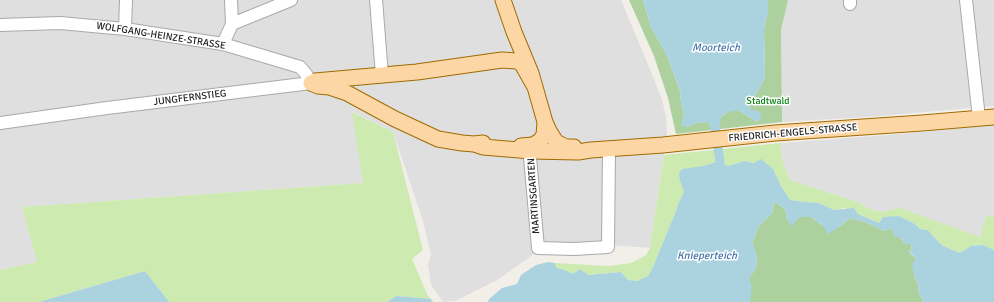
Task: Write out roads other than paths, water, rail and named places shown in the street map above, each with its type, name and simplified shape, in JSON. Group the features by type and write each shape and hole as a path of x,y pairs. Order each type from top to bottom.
{"main road":[{"path":"503,0 531,73 544,122 544,135 542,139 531,148"},
{"path":"502,60 509,54 513,47 514,32"},
{"name":"JUNGFERNSTIEG","path":"311,83 323,80 417,72 502,60 517,61 522,64 535,87"},
{"path":"374,108 368,98 366,86 370,79 381,75"},
{"path":"311,83 347,93 374,108"},
{"name":"FRIEDRICH-ENGELS-STRASSE","path":"374,108 438,139 474,144 485,143 578,152 663,146 776,133 994,117"},
{"name":"FRIEDRICH-ENGELS-STRASSE","path":"544,122 556,142 562,145 591,150"}],"street":[{"path":"125,29 126,0"},
{"path":"223,44 232,24 231,0"},
{"path":"232,24 291,0"},
{"path":"376,0 381,75"},
{"path":"966,0 979,118"},
{"name":"WOLFGANG-HEINZE-STRASSE","path":"0,25 60,23 125,29 223,44 300,67 311,83"},
{"name":"JUNGFERNSTIEG","path":"0,123 107,108 311,83"},
{"name":"MARTINSGARTEN","path":"531,148 538,248 609,250 609,149"}],"water":[{"name":"Moorteich","path":"643,0 768,0 768,11 764,29 765,78 756,94 749,99 750,109 760,112 761,119 757,122 740,111 730,111 722,116 719,126 711,127 707,122 696,123 687,127 682,126 684,115 680,91 667,55 651,27"},
{"name":"Knieperteich","path":"761,159 773,169 790,200 819,203 834,210 854,208 858,214 879,223 883,217 899,216 915,224 920,229 928,230 943,246 960,253 971,246 983,245 994,250 994,302 922,302 923,300 919,294 918,284 914,276 912,264 916,258 909,251 912,249 911,244 904,244 902,239 894,236 891,228 885,231 865,222 850,218 828,234 822,225 811,217 800,217 792,226 787,220 785,209 775,202 772,213 758,227 752,242 757,256 756,268 749,278 752,287 750,302 488,302 489,299 502,288 517,284 521,275 536,265 548,262 555,263 556,268 573,274 580,269 588,275 621,272 628,280 637,281 648,276 684,192 679,173 682,169 703,166 720,161 728,166 744,161 754,163"},
{"path":"145,271 169,302 39,302"},
{"path":"396,296 431,299 432,302 387,302"}],"waterway":[{"path":"715,127 720,161"}],"park label":[{"name":"Stadtwald","path":"768,101"}]}
